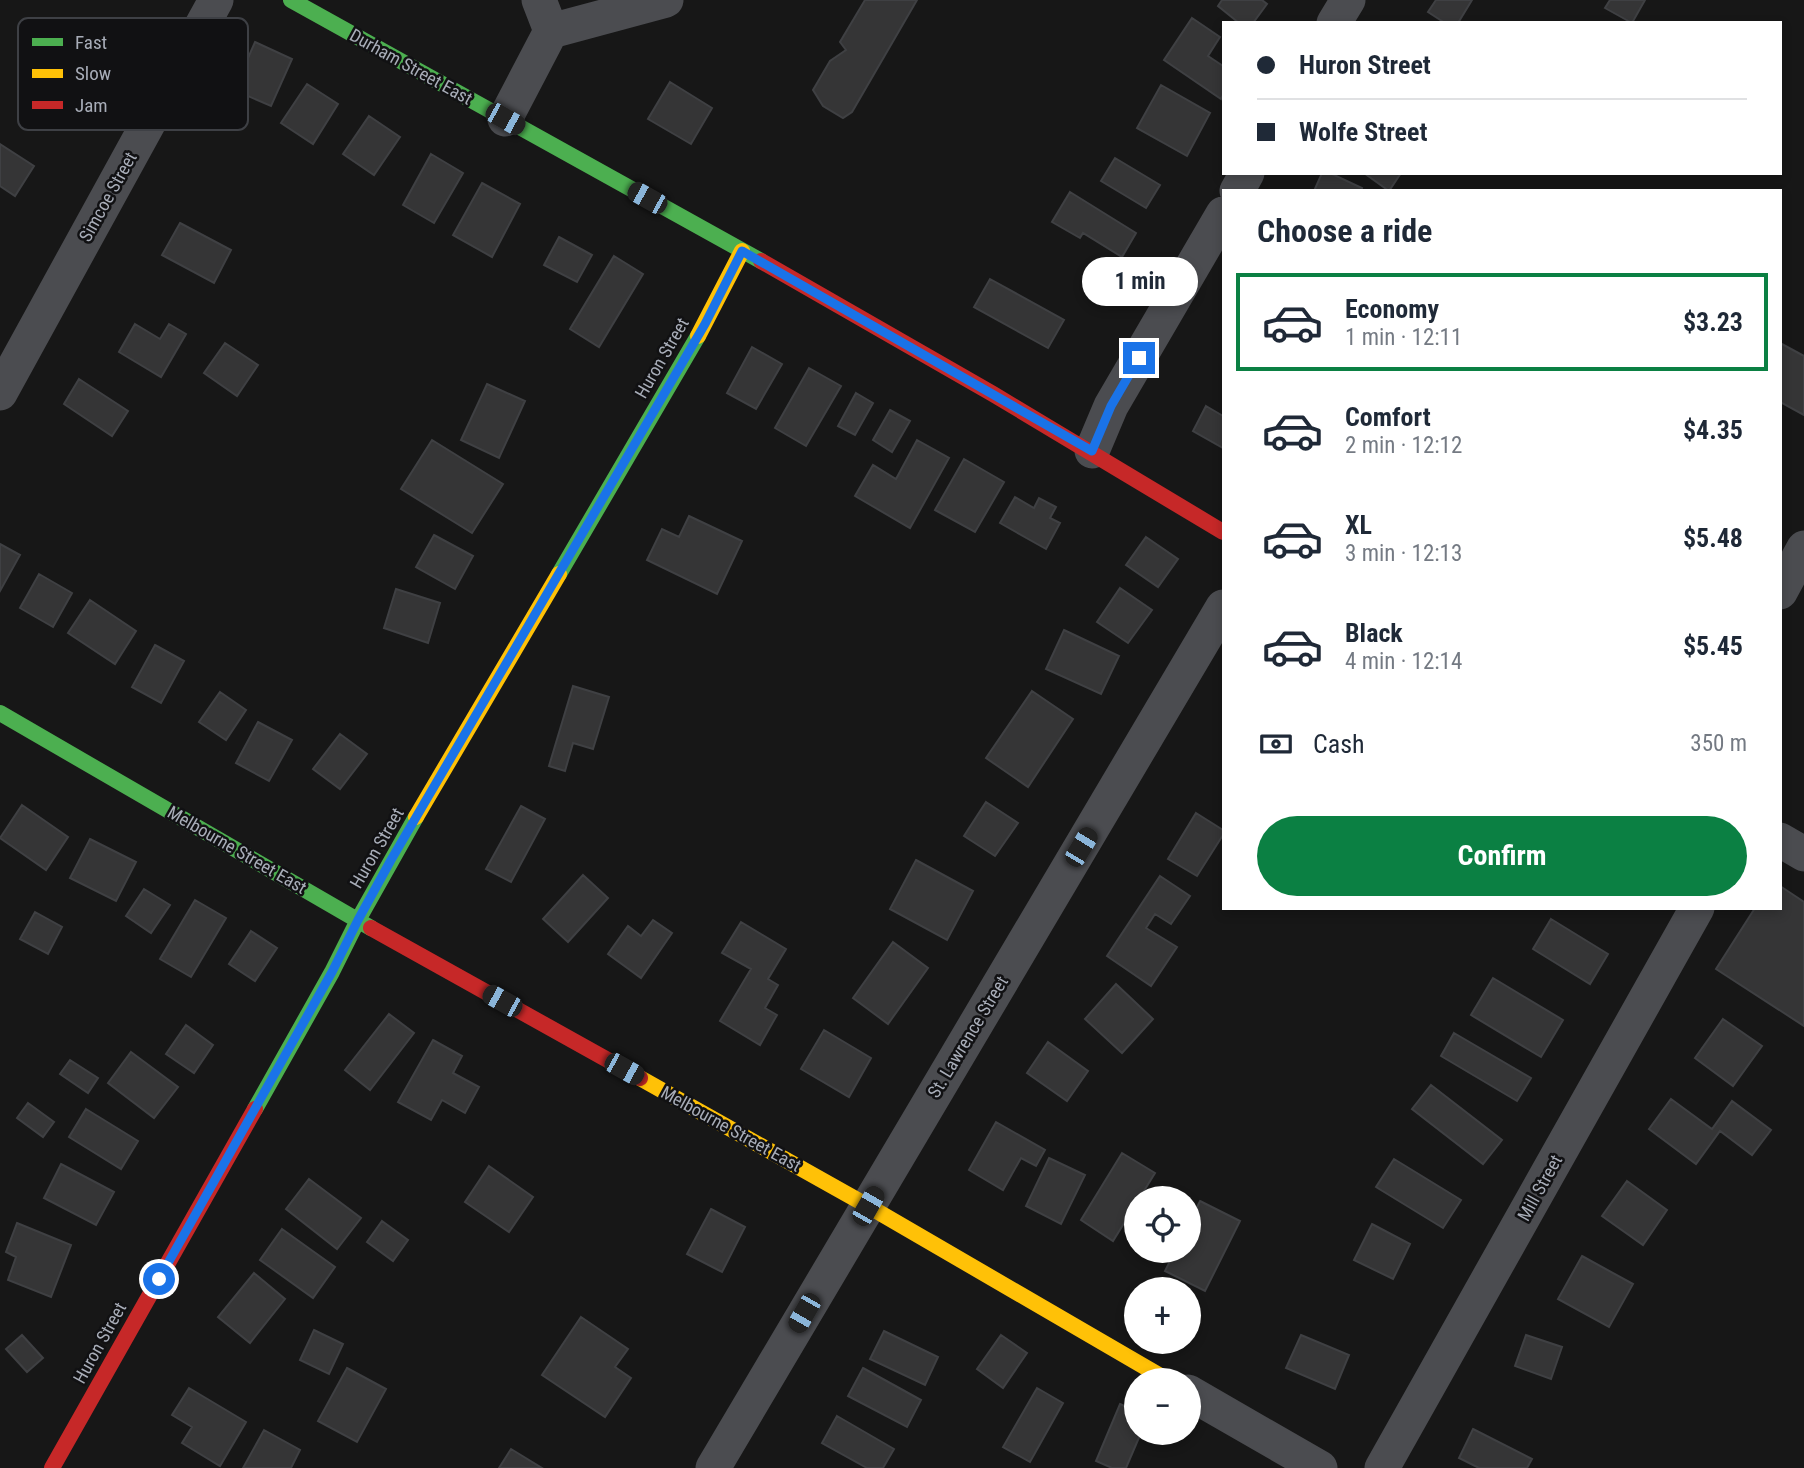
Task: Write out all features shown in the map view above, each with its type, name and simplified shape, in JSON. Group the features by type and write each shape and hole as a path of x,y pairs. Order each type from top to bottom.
{"street":[{"name":"Simcoe Street","path":"206,18 216,0"},
{"name":"Durham Street East","path":"291,0 742,251 1092,451 1222,531"},
{"path":"505,119 545,15 666,0"},
{"path":"1336,21 1348,0"},
{"name":"Simcoe Street","path":"0,393 145,130"},
{"path":"1092,451 1111,406 1222,216"},
{"name":"Huron Street","path":"52,1468 332,972 358,920 705,324 742,251"},
{"path":"1782,588 1804,548"},
{"name":"St. Lawrence Street","path":"713,1468 1222,609"},
{"name":"Melbourne Street East","path":"0,713 358,920 868,1206 1147,1368"},
{"path":"1782,841 1804,854"},
{"name":"Mill Street","path":"1382,1468 1696,910"},
{"path":"1201,1399 1320,1468"}],"building":[{"path":"865,0 917,0 852,112 843,118 823,106 813,90 830,61 846,50 840,42"},
{"path":"1222,0 1262,0 1267,4 1254,21 1237,21 1218,6"},
{"path":"1436,0 1472,0 1459,21 1442,21 1428,12"},
{"path":"1610,0 1645,0 1633,21 1605,8"},
{"path":"1192,18 1220,37 1208,56 1222,65 1221,99 1164,60"},
{"path":"255,42 292,59 271,106 248,96 248,58"},
{"path":"670,82 712,108 691,144 648,119"},
{"path":"307,84 338,104 313,144 281,123"},
{"path":"1161,85 1210,113 1187,156 1137,128"},
{"path":"369,116 400,137 374,175 343,154"},
{"path":"0,144 34,166 15,196 0,186"},
{"path":"431,154 463,173 434,223 403,205"},
{"path":"1115,158 1160,185 1146,208 1101,181"},
{"path":"1321,175 1334,175 1362,188 1362,189 1315,189"},
{"path":"1367,175 1400,175 1390,189 1386,189"},
{"path":"482,183 520,204 492,257 453,235"},
{"path":"1070,192 1136,233 1122,257 1083,233 1080,238 1052,222"},
{"path":"180,223 231,250 214,283 162,255"},
{"path":"559,237 592,255 577,282 544,265"},
{"path":"614,256 643,274 599,347 570,329"},
{"path":"990,279 1064,320 1048,348 974,307"},
{"path":"135,324 160,339 169,324 186,334 161,377 119,352"},
{"path":"225,343 258,365 237,396 204,373"},
{"path":"1782,344 1804,356 1804,415 1782,403"},
{"path":"752,347 782,364 756,409 727,393"},
{"path":"809,368 841,386 806,446 775,428"},
{"path":"79,379 128,411 112,436 64,404"},
{"path":"487,384 525,401 499,458 461,440"},
{"path":"856,393 873,403 855,435 838,426"},
{"path":"1206,406 1222,415 1222,447 1193,431"},
{"path":"890,410 910,421 892,452 873,440"},
{"path":"432,440 503,484 472,533 401,489"},
{"path":"917,440 949,458 910,528 855,496 873,465 896,479"},
{"path":"964,459 1004,482 975,532 935,510"},
{"path":"1015,497 1034,508 1039,498 1056,507 1050,518 1060,523 1046,549 1000,523"},
{"path":"689,516 742,541 717,594 647,560 662,529 679,537"},
{"path":"434,535 473,556 455,589 416,567"},
{"path":"1146,537 1178,559 1158,587 1126,565"},
{"path":"0,544 20,555 0,591"},
{"path":"39,574 72,593 53,627 20,608"},
{"path":"1120,588 1152,610 1128,643 1097,622"},
{"path":"396,589 440,603 428,643 384,628"},
{"path":"90,600 136,631 115,664 68,633"},
{"path":"1064,630 1119,656 1101,694 1046,669"},
{"path":"155,645 184,661 161,703 132,687"},
{"path":"573,686 609,697 593,749 573,743 565,771 549,766"},
{"path":"1032,691 1073,719 1028,787 986,758"},
{"path":"220,692 246,710 226,740 199,722"},
{"path":"258,722 292,740 269,781 236,763"},
{"path":"340,734 367,754 340,789 313,769"},
{"path":"986,802 1018,823 995,856 964,836"},
{"path":"22,805 68,837 46,870 0,838"},
{"path":"521,806 545,819 511,882 486,869"},
{"path":"1196,813 1222,829 1222,837 1197,876 1168,859"},
{"path":"90,839 136,862 116,901 70,878"},
{"path":"916,860 973,891 947,940 890,909"},
{"path":"583,875 608,898 568,942 543,919"},
{"path":"1160,876 1190,896 1171,924 1155,914 1146,928 1177,947 1151,986 1107,956"},
{"path":"1782,887 1804,902 1804,1026 1716,969 1754,910 1782,910"},
{"path":"144,889 170,905 151,933 126,916"},
{"path":"195,900 226,918 191,977 160,959"},
{"path":"35,912 62,927 48,954 20,939"},
{"path":"1551,919 1608,954 1590,984 1533,949"},
{"path":"653,920 672,933 641,978 608,954 628,926 641,936"},
{"path":"741,922 786,949 768,979 778,985 765,1008 777,1015 760,1045 720,1021 751,969 722,953"},
{"path":"251,931 277,948 255,981 229,964"},
{"path":"893,942 928,968 888,1024 853,998"},
{"path":"1493,978 1563,1020 1541,1057 1471,1015"},
{"path":"1116,984 1153,1019 1122,1053 1085,1019"},
{"path":"389,1014 414,1033 370,1090 345,1070"},
{"path":"1723,1019 1762,1046 1733,1086 1695,1058"},
{"path":"186,1025 213,1045 194,1073 166,1054"},
{"path":"824,1030 871,1058 849,1097 801,1069"},
{"path":"1454,1033 1531,1078 1517,1101 1441,1056"},
{"path":"433,1040 462,1056 453,1073 479,1087 465,1113 442,1100 431,1120 398,1102"},
{"path":"1048,1042 1088,1071 1067,1101 1027,1073"},
{"path":"131,1052 178,1087 154,1118 108,1083"},
{"path":"70,1060 98,1078 88,1093 60,1074"},
{"path":"1431,1085 1502,1140 1483,1164 1412,1109"},
{"path":"1671,1099 1712,1129 1732,1101 1771,1130 1752,1155 1720,1131 1696,1164 1649,1129"},
{"path":"28,1103 54,1122 43,1137 17,1118"},
{"path":"86,1109 138,1141 121,1169 69,1137"},
{"path":"996,1122 1045,1150 1036,1166 1021,1158 1003,1190 969,1170"},
{"path":"1122,1153 1155,1173 1147,1186 1124,1186 1124,1223 1113,1241 1081,1220"},
{"path":"1049,1158 1085,1175 1061,1224 1026,1206"},
{"path":"1394,1159 1461,1200 1443,1228 1376,1187"},
{"path":"61,1164 114,1192 96,1225 44,1198"},
{"path":"489,1166 533,1197 509,1232 465,1202"},
{"path":"309,1179 361,1218 337,1249 286,1209"},
{"path":"1627,1181 1667,1210 1643,1245 1602,1216"},
{"path":"1201,1202 1240,1221 1205,1291 1201,1289 1201,1277 1177,1277 1165,1271 1169,1263 1201,1263"},
{"path":"711,1209 745,1227 722,1272 687,1254"},
{"path":"382,1221 408,1240 393,1261 367,1242"},
{"path":"17,1223 71,1245 51,1297 8,1280 16,1257 6,1252"},
{"path":"1372,1224 1410,1244 1393,1279 1354,1260"},
{"path":"282,1229 335,1267 313,1298 260,1260"},
{"path":"1582,1256 1633,1284 1609,1327 1558,1299"},
{"path":"254,1273 285,1299 250,1343 218,1317"},
{"path":"581,1317 628,1349 615,1367 631,1378 605,1417 542,1375"},
{"path":"314,1330 343,1344 329,1374 300,1360"},
{"path":"884,1331 938,1357 925,1385 870,1359"},
{"path":"22,1335 43,1358 27,1372 6,1349"},
{"path":"1001,1335 1027,1353 1003,1388 977,1369"},
{"path":"1301,1335 1349,1355 1335,1389 1286,1368"},
{"path":"1526,1335 1562,1347 1551,1379 1515,1366"},
{"path":"347,1368 386,1389 357,1442 318,1421"},
{"path":"863,1368 921,1400 907,1427 848,1396"},
{"path":"189,1388 246,1422 220,1466 182,1443 192,1427 172,1415"},
{"path":"1037,1388 1063,1403 1030,1462 1003,1447"},
{"path":"1120,1404 1124,1406 1124,1445 1136,1445 1126,1468 1112,1468 1096,1461"},
{"path":"837,1416 894,1449 883,1468 867,1468 822,1443"},
{"path":"1473,1429 1532,1459 1527,1468 1479,1468 1459,1458"},
{"path":"264,1430 300,1450 291,1468 243,1468"},
{"path":"511,1449 542,1468 499,1468"}],"traffic: fast":[{"path":"291,0 761,261"},
{"path":"559,574 698,336"},
{"path":"0,713 371,928"},
{"path":"255,1109 416,817"}],"traffic: slow":[{"path":"698,336 742,251"},
{"path":"416,817 559,574"},
{"path":"640,1078 868,1206 1147,1368"}],"traffic: jam":[{"path":"761,261 993,394 1222,531"},
{"path":"371,928 640,1078"},
{"path":"52,1468 255,1109"}],"route":[{"path":"159,1279 332,972 391,860 705,324 742,251 1092,451 1111,406 1139,358"}]}
